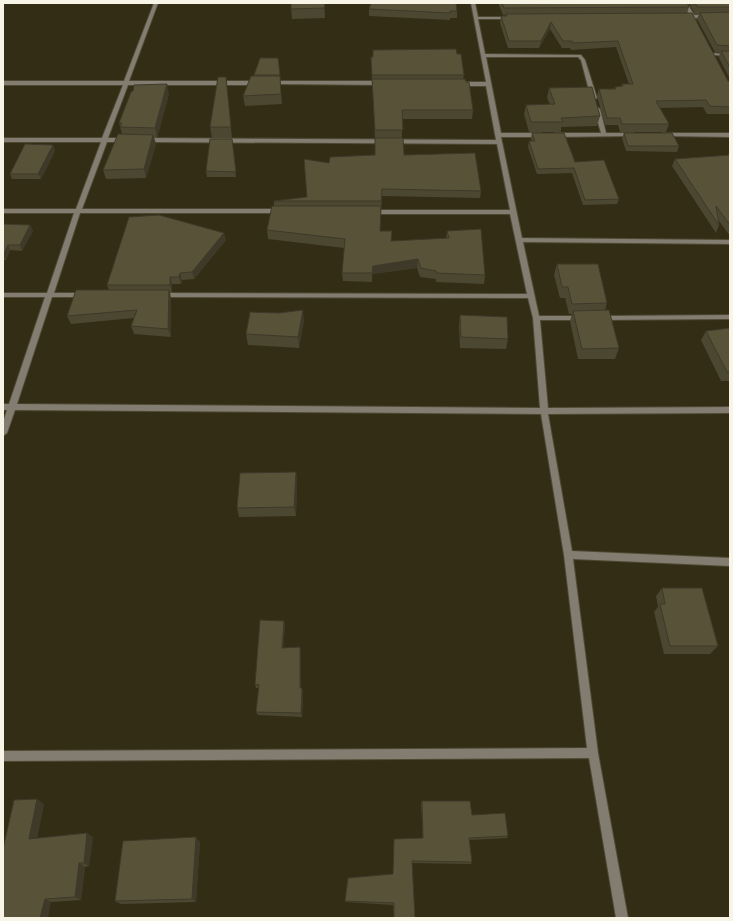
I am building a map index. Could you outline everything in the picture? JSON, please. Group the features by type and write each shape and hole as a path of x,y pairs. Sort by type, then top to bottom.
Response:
{"street":[{"path":"3,432 78,211 156,3"},
{"path":"474,3 499,142 536,318 544,411 568,555 593,753 622,918"},
{"path":"685,3 699,29"},
{"path":"676,17 730,16"},
{"path":"477,18 516,18"},
{"path":"709,48 716,61"},
{"path":"712,54 730,55"},
{"path":"483,55 579,56 583,60 604,135"},
{"path":"3,83 386,83"},
{"path":"449,84 488,84"},
{"path":"498,135 636,135"},
{"path":"659,135 730,135"},
{"path":"3,140 499,142"},
{"path":"3,211 290,212"},
{"path":"362,212 513,212"},
{"path":"519,240 730,242"},
{"path":"3,295 90,295"},
{"path":"153,295 531,296"},
{"path":"536,318 730,317"},
{"path":"3,407 544,411 730,410"},
{"path":"568,555 730,562"},
{"path":"3,756 593,753"}],"building":[{"path":"291,3 325,3 324,8 291,9"},
{"path":"371,3 456,3 457,11 450,11 450,13 369,9"},
{"path":"502,3 687,3 689,7 504,8"},
{"path":"695,3 730,3 730,7 697,7"},
{"path":"730,12 730,46 717,45 700,13"},
{"path":"692,13 728,81 730,82 730,107 710,106 706,100 656,101 669,124 622,124 620,118 607,118 599,89 616,89 615,87 623,86 622,84 633,84 618,41 573,43 572,41 563,41 551,22 541,41 509,41 501,16 507,16 506,14"},
{"path":"456,49 457,54 461,54 464,75 372,75 371,57 373,57 373,50"},
{"path":"721,51 730,51 730,67"},
{"path":"260,58 278,58 280,75 254,75"},
{"path":"251,76 280,76 281,94 243,96"},
{"path":"218,77 226,77 231,127 210,127"},
{"path":"372,79 465,79 466,82 469,82 473,110 402,110 403,130 375,130"},
{"path":"167,84 155,128 120,127 122,123 119,123 131,92 133,91 134,85"},
{"path":"592,87 600,116 561,118 563,122 531,122 526,105 555,104 549,88"},
{"path":"532,133 564,133 575,162 604,160 619,199 585,200 574,168 538,169 529,141 535,141"},
{"path":"624,133 672,133 679,146 628,146"},
{"path":"118,134 153,135 144,169 103,170"},
{"path":"375,138 403,138 404,155 475,153 481,191 382,189 381,201 274,201 307,197 304,159 329,163 330,157 375,155"},
{"path":"210,139 232,139 236,172 206,171"},
{"path":"25,144 53,145 38,174 10,174"},
{"path":"730,155 730,225 716,206 719,225 675,159"},
{"path":"272,206 381,206 380,231 392,231 391,241 449,238 447,231 481,229 485,275 436,273 436,271 421,268 418,259 373,266 372,273 342,273 345,239 267,230"},
{"path":"159,215 224,233 192,272 180,273 179,277 170,277 170,285 107,285 129,217"},
{"path":"3,224 30,225 20,245 8,245 3,255"},
{"path":"557,264 598,264 607,303 572,304 568,287 562,287"},
{"path":"76,290 169,290 168,329 131,326 137,310 67,316"},
{"path":"303,310 298,337 246,334 250,312 279,313"},
{"path":"609,310 619,348 582,349 573,311"},
{"path":"460,315 507,317 508,339 461,337"},
{"path":"730,328 730,372 727,372 706,331"},
{"path":"296,472 294,507 237,508 240,473"},
{"path":"662,588 702,588 718,646 670,646 660,604 665,604"},
{"path":"260,620 284,621 282,648 300,647 300,688 302,688 301,713 256,712 259,685 255,684"},
{"path":"37,799 29,839 87,833 84,863 79,863 75,897 45,899 40,918 3,918 3,849 14,800"},
{"path":"422,801 470,801 472,815 505,813 508,836 469,838 472,862 412,861 415,918 394,918 394,903 345,901 348,878 393,874 394,839 423,838"},
{"path":"196,837 192,899 115,901 123,841"}]}
